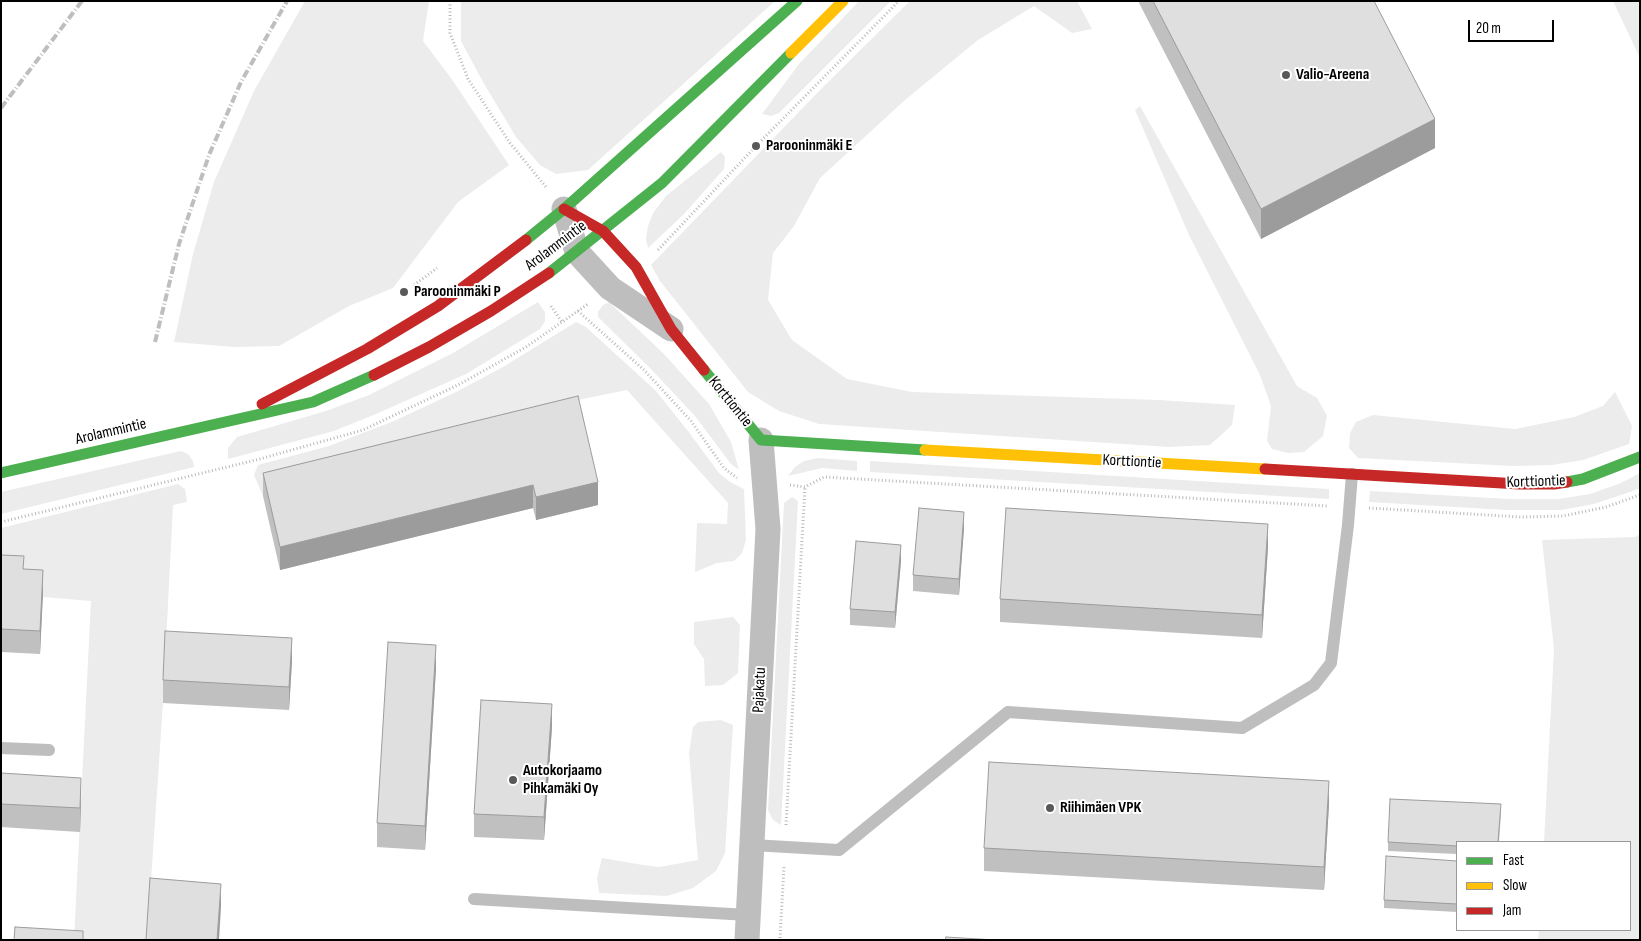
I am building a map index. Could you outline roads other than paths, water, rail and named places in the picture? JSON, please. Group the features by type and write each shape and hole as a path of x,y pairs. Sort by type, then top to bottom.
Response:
{"street":[{"name":"Arolammintie","path":"227,422 367,349 438,306 512,251 564,208 797,1"},
{"name":"Arolammintie","path":"1,473 313,402 377,374 429,348 534,283 577,252 662,183 843,1"},
{"name":"Korttiontie","path":"564,208 603,231 636,267 672,329 761,440 1519,484 1554,484 1583,479 1640,457"},
{"name":"Korttiontie","path":"564,208 577,252 610,288 672,329"},
{"name":"Pajakatu","path":"747,940 768,529 761,440"}],"lane":[{"path":"752,845 839,850 1008,712 1242,728 1314,685 1331,663 1348,524 1352,474"},
{"path":"1,748 49,750"},
{"path":"474,899 748,915"}],"railway":[{"path":"1,108 82,1"},
{"path":"155,342 179,244 209,155 241,82 287,1"}],"place":[{"name":"Valio-Areena","path":"1286,75"},
{"name":"Parooninmäki E","path":"756,146"},
{"name":"Parooninmäki P","path":"404,292"},
{"name":"Autokorjaamo Pihkamäki Oy","path":"513,780"},
{"name":"Riihimäen VPK","path":"1050,808"}]}
